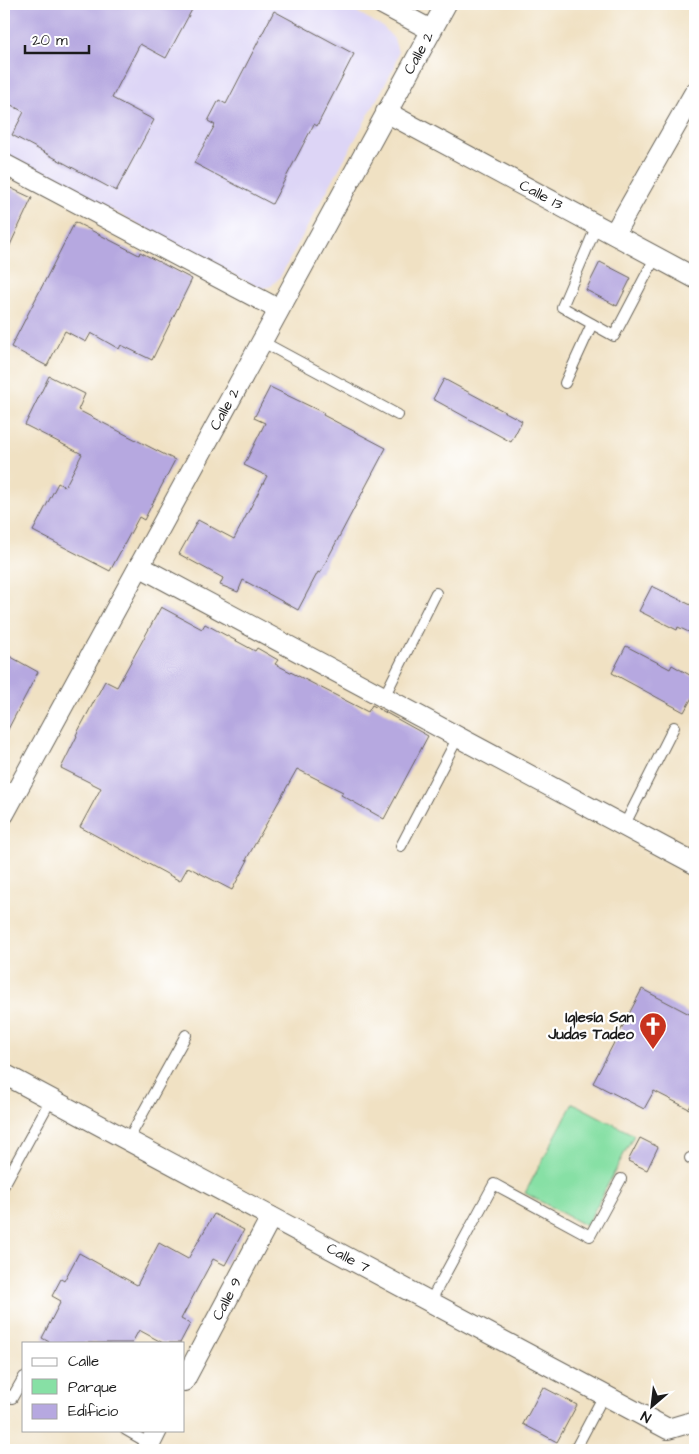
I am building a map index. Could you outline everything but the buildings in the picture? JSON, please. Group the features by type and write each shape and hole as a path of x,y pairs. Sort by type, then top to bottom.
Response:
{"street":[{"path":"382,4 431,30"},
{"name":"Calle 2","path":"7,802 139,566 446,4"},
{"path":"605,229 695,92"},
{"name":"Calle 13","path":"386,112 695,278"},
{"path":"4,164 278,310"},
{"path":"139,566 695,864"},
{"name":"Calle 7","path":"4,1074 668,1429 695,1421"},
{"name":"Calle 9","path":"185,1379 271,1217"}],"lane":[{"path":"605,229 562,307 614,336 656,256"},
{"path":"565,383 592,324"},
{"path":"261,341 398,415"},
{"path":"384,697 436,593"},
{"path":"624,826 674,727"},
{"path":"401,846 458,737"},
{"path":"128,1140 186,1035"},
{"path":"4,1185 51,1099"},
{"path":"430,1302 494,1184 590,1236 621,1179"},
{"path":"4,1393 12,1398 22,1380"},
{"path":"575,1450 604,1395"},
{"path":"131,1432 152,1441"}],"shaded area":[{"path":"4,4 343,4 383,27 394,39 398,52 395,66 280,277 271,286 261,289 4,153"}],"green space":[{"path":"573,1103 634,1135 586,1226 525,1193"}],"place":[{"name":"Iglesía San Judas Tadeo","path":"653,1050"}]}
